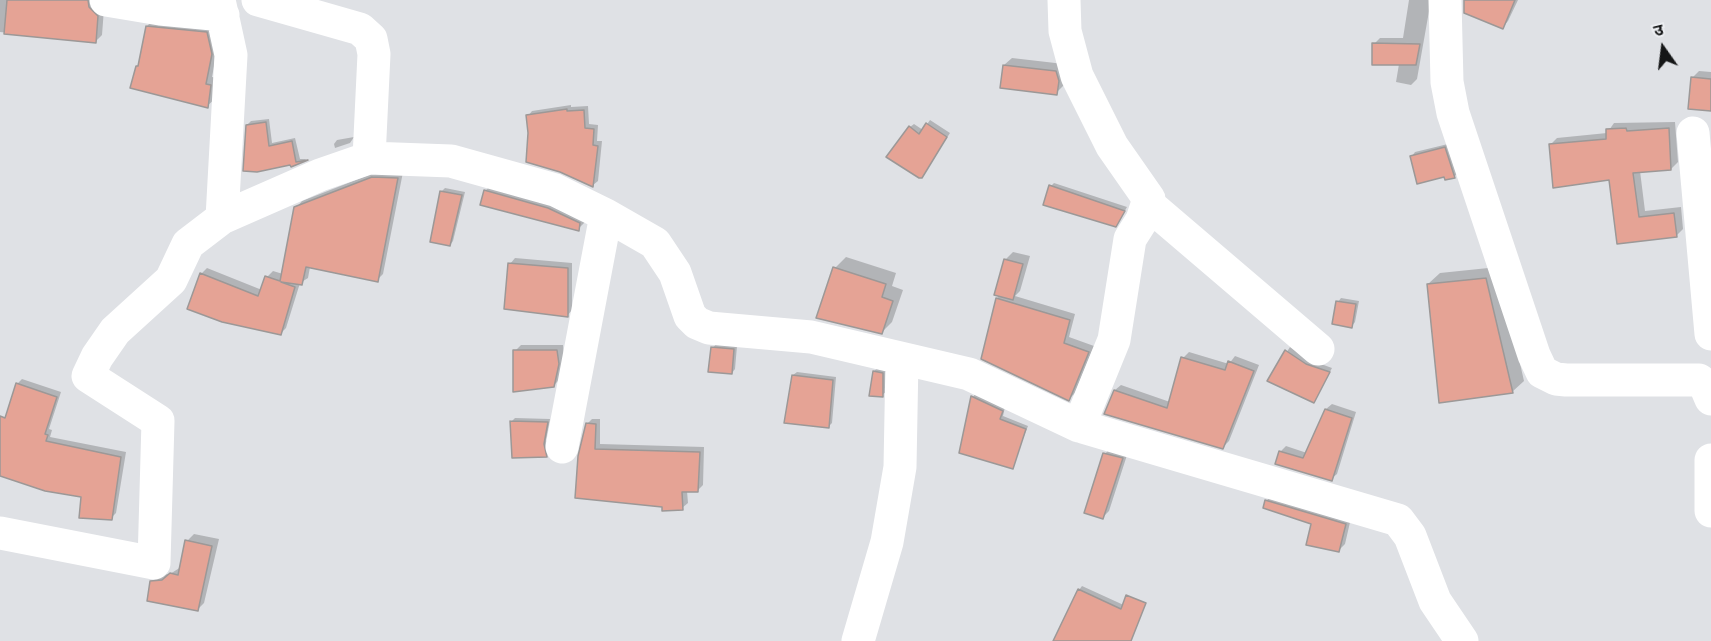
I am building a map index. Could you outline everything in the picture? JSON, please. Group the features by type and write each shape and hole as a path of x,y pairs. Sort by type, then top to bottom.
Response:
{"street":[{"path":"258,0 360,29 371,39 374,54 369,158"},
{"path":"1064,0 1065,31 1077,76 1112,146 1149,199 1142,220 1130,239 1114,340 1079,426"},
{"path":"1445,0 1446,70 1453,113 1534,355 1542,372 1556,379 1692,379 1708,383"},
{"path":"113,2 160,9 221,7 231,55 222,218"},
{"path":"1693,133 1711,334"},
{"path":"0,533 154,563 158,421 88,376 97,357 115,331 171,280 188,244 222,218 320,175 369,158 451,161 555,190 655,243 666,256 675,273 684,303 697,323 709,328 811,337 969,374 1079,426 1398,520 1410,536 1435,601 1462,641"},
{"path":"1147,203 1318,349"},
{"path":"562,447 606,215"},
{"path":"858,641 887,542 900,467 902,359"},
{"path":"1711,460 1711,511"}],"building":[{"path":"7,0 88,0 89,7 98,16 96,43 4,34"},
{"path":"1464,0 1515,0 1503,29 1464,13"},
{"path":"146,26 207,32 212,54 206,84 211,85 208,108 130,88 136,66 138,66"},
{"path":"1372,43 1420,44 1416,65 1372,65"},
{"path":"1003,65 1056,71 1059,81 1057,95 1000,88"},
{"path":"1691,77 1711,79 1711,111 1688,109"},
{"path":"567,109 567,111 584,110 585,128 594,129 593,145 598,146 593,187 560,172 526,162 528,133 526,115"},
{"path":"266,122 269,146 292,141 296,162 308,160 291,167 290,165 257,172 243,171 246,125"},
{"path":"926,123 947,137 922,178 919,178 886,157 909,126 919,134"},
{"path":"1626,128 1627,131 1669,128 1671,170 1633,173 1639,217 1674,213 1677,237 1617,244 1609,180 1553,188 1549,144 1606,139 1606,129"},
{"path":"1445,147 1455,178 1445,180 1444,177 1417,184 1410,156"},
{"path":"372,177 398,178 378,282 306,267 302,285 281,282 295,287 281,335 222,322 187,309 200,273 258,296 265,276 280,281 294,207"},
{"path":"1049,185 1125,211 1116,227 1043,205"},
{"path":"484,190 548,208 580,223 579,231 480,205"},
{"path":"440,191 462,195 450,246 430,242"},
{"path":"1004,259 1023,264 1013,300 994,295"},
{"path":"508,263 568,268 568,317 504,309"},
{"path":"833,267 886,284 882,297 893,301 882,334 816,318"},
{"path":"1486,278 1513,393 1439,403 1427,284"},
{"path":"996,298 1070,320 1064,343 1089,352 1069,401 981,359"},
{"path":"1336,301 1356,304 1352,328 1332,324"},
{"path":"711,347 734,349 732,374 708,372"},
{"path":"513,350 557,350 559,364 554,387 513,392"},
{"path":"1285,350 1306,364 1330,372 1314,403 1267,381"},
{"path":"1181,357 1225,370 1228,361 1254,371 1223,449 1104,414 1114,390 1167,408"},
{"path":"873,371 883,373 883,397 869,396"},
{"path":"792,375 833,380 829,428 784,423"},
{"path":"16,383 57,397 45,434 48,435 46,441 121,457 112,520 79,518 81,497 45,491 0,476 0,416 5,418"},
{"path":"971,396 1003,411 1000,419 1026,429 1013,469 959,453"},
{"path":"1325,409 1352,418 1332,481 1275,464 1279,451 1303,458"},
{"path":"510,421 548,422 544,444 547,457 512,458"},
{"path":"586,423 596,424 595,449 700,452 698,492 682,492 683,510 662,511 662,507 575,498 578,456"},
{"path":"1103,453 1123,458 1103,519 1084,513"},
{"path":"1265,500 1346,524 1339,552 1306,545 1311,524 1263,508"},
{"path":"185,540 212,546 198,611 147,601 150,581 162,580 170,573 178,575"},
{"path":"1078,589 1121,609 1126,595 1146,603 1131,641 1053,641"}]}
